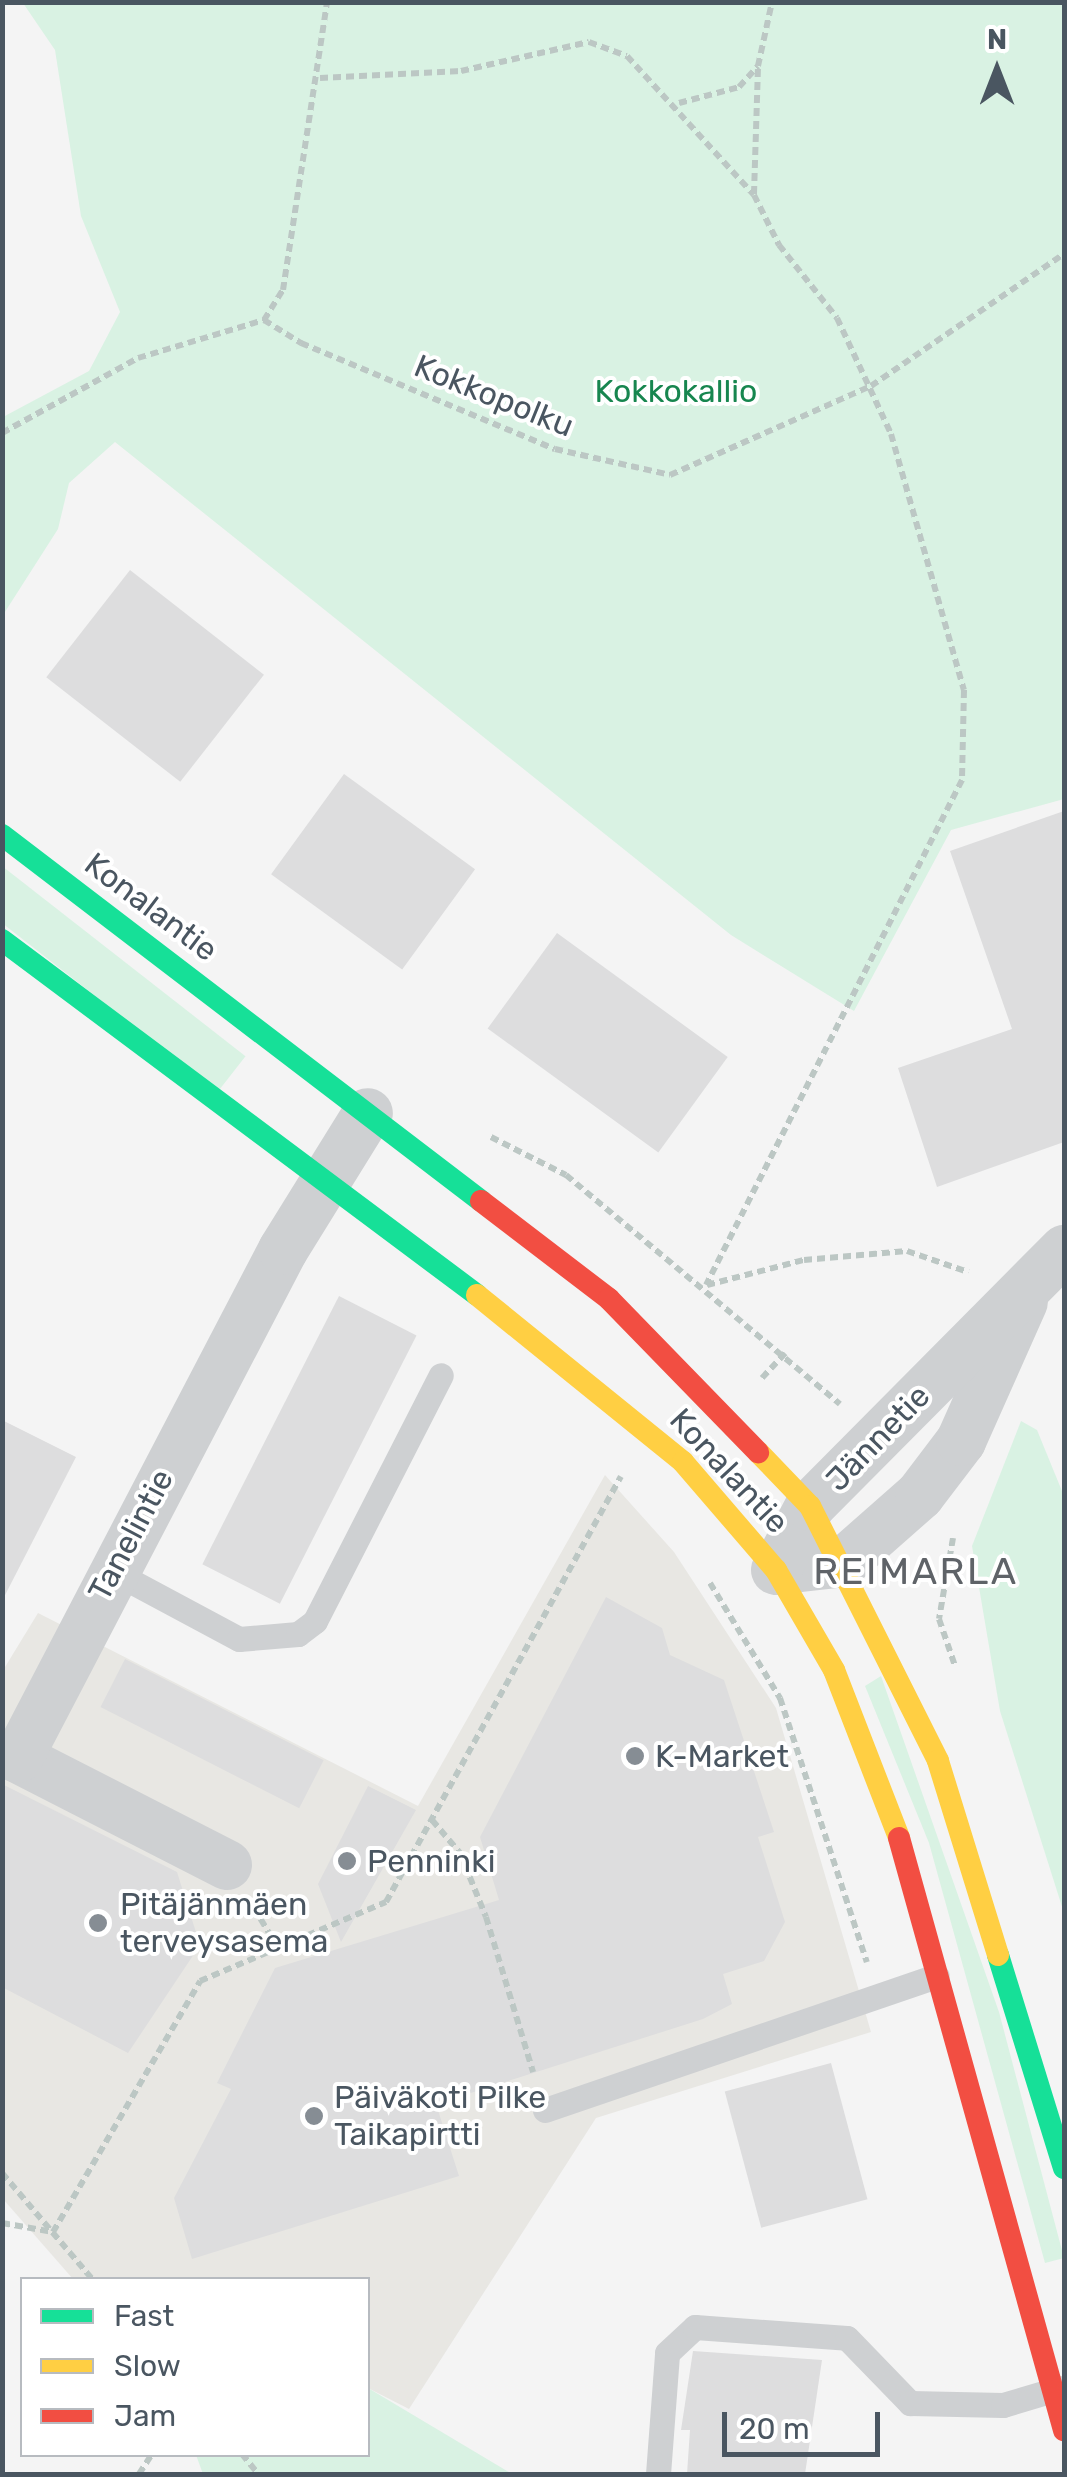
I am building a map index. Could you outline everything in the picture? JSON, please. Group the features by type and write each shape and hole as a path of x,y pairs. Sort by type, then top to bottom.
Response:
{"main road":[{"name":"Konalantie","path":"2,835 609,1300 810,1506 844,1562 938,1760 1064,2168"},
{"name":"Konalantie","path":"2,940 597,1385 683,1462 776,1570 867,1743 1059,2389 1064,2430"}],"street":[{"name":"Tanelintie","path":"227,1865 18,1758 112,1571 322,1179 368,1113"},
{"name":"Jännetie","path":"776,1570 810,1506 1027,1292 1064,1250"},
{"name":"Jännetie","path":"844,1562 920,1495 961,1441 1027,1292"},
{"path":"776,1570 844,1562"}],"lane":[{"path":"112,1571 240,1639 298,1634 316,1621 441,1374"},
{"path":"545,2110 937,1976"},
{"path":"658,2474 666,2354 695,2327 847,2338 910,2403 1003,2405 1059,2389"}],"path":[{"path":"2,433 138,358 264,320 284,290 320,78 327,2"},
{"path":"754,195 758,66 772,2"},
{"path":"320,78 461,71 589,42 646,73 678,103 754,195 871,386 964,690 962,780 706,1285"},
{"path":"678,103 706,102 758,66"},
{"name":"Kokkopolku","path":"264,320 301,344 620,471 670,475 710,464 871,386 1064,254"},
{"path":"475,1131 566,1175 706,1285 846,1409"},
{"path":"706,1285 804,1260 907,1251 970,1273"},
{"path":"608,1464 633,1488"},
{"path":"53,2232 200,1982 386,1902 621,1476"},
{"path":"706,1576 780,1698 844,1904 883,1995"},
{"path":"432,1820 460,1853 486,1917 545,2110"},
{"path":"2,2174 91,2277"},
{"path":"2,2223 53,2232"}],"shaded area":[{"path":"605,1475 674,1552 776,1708 871,2032 596,2118 409,2409 370,2389 370,2277 71,2277 3,2199 2,1672 38,1613 418,1806"}],"green space":[{"name":"Kokkokallio","path":"23,3 1064,3 1064,799 951,830 854,1011 731,935 115,442 69,483 58,529 3,615 3,417 89,371 120,312 81,216 55,50"},
{"path":"2,866 245,1056 218,1092 2,923"},
{"path":"1021,1421 1037,1430 1064,1496 1064,1913 1000,1711 972,1546"},
{"path":"881,1676 999,2012 1064,2258 1045,2263 929,1843 865,1686"},
{"path":"370,2389 512,2474 203,2474 197,2457 370,2457"}],"building":[{"path":"130,570 264,675 180,782 46,677"},
{"path":"344,774 475,869 402,970 271,874"},
{"path":"1064,811 1064,1142 937,1187 898,1068 1012,1029 950,851"},
{"path":"557,933 728,1057 658,1152 488,1028"},
{"path":"339,1296 417,1335 280,1604 202,1564"},
{"path":"2,1420 76,1457 2,1601"},
{"path":"606,1597 662,1628 670,1655 724,1680 774,1832 758,1837 785,1922 764,1961 723,1974 732,2004 703,2019 436,2104 459,2176 192,2259 174,2198 231,2089 217,2083 275,1968 499,1900 480,1837"},
{"path":"125,1659 324,1760 299,1808 100,1707"},
{"name":"Pitäjänmäen terveysasema","path":"2,1784 177,1872 200,1945 128,2053 2,1987"},
{"path":"368,1786 416,1810 341,1942 318,1884"},
{"path":"831,2063 867,2199 761,2228 725,2091"},
{"path":"693,2351 822,2360 805,2474 687,2474 690,2430 681,2430"}],"traffic: fast":[{"path":"2,835 481,1201"},
{"path":"2,940 477,1295"},
{"path":"998,1955 1064,2168"}],"traffic: slow":[{"path":"477,1295 683,1462 776,1570 834,1670 899,1838"},
{"path":"758,1452 810,1506 938,1761 998,1955"}],"traffic: jam":[{"path":"481,1201 609,1299 758,1452"},
{"path":"899,1838 1064,2430"}],"place":[{"name":"K-Market","path":"635,1756"},
{"name":"Penninki","path":"347,1861"},
{"name":"Pitäjänmäen terveysasema","path":"98,1923"},
{"name":"Päiväkoti Pilke Taikapirtti","path":"314,2116"}],"district":[{"name":"REIMARLA","path":"916,1572"}]}
